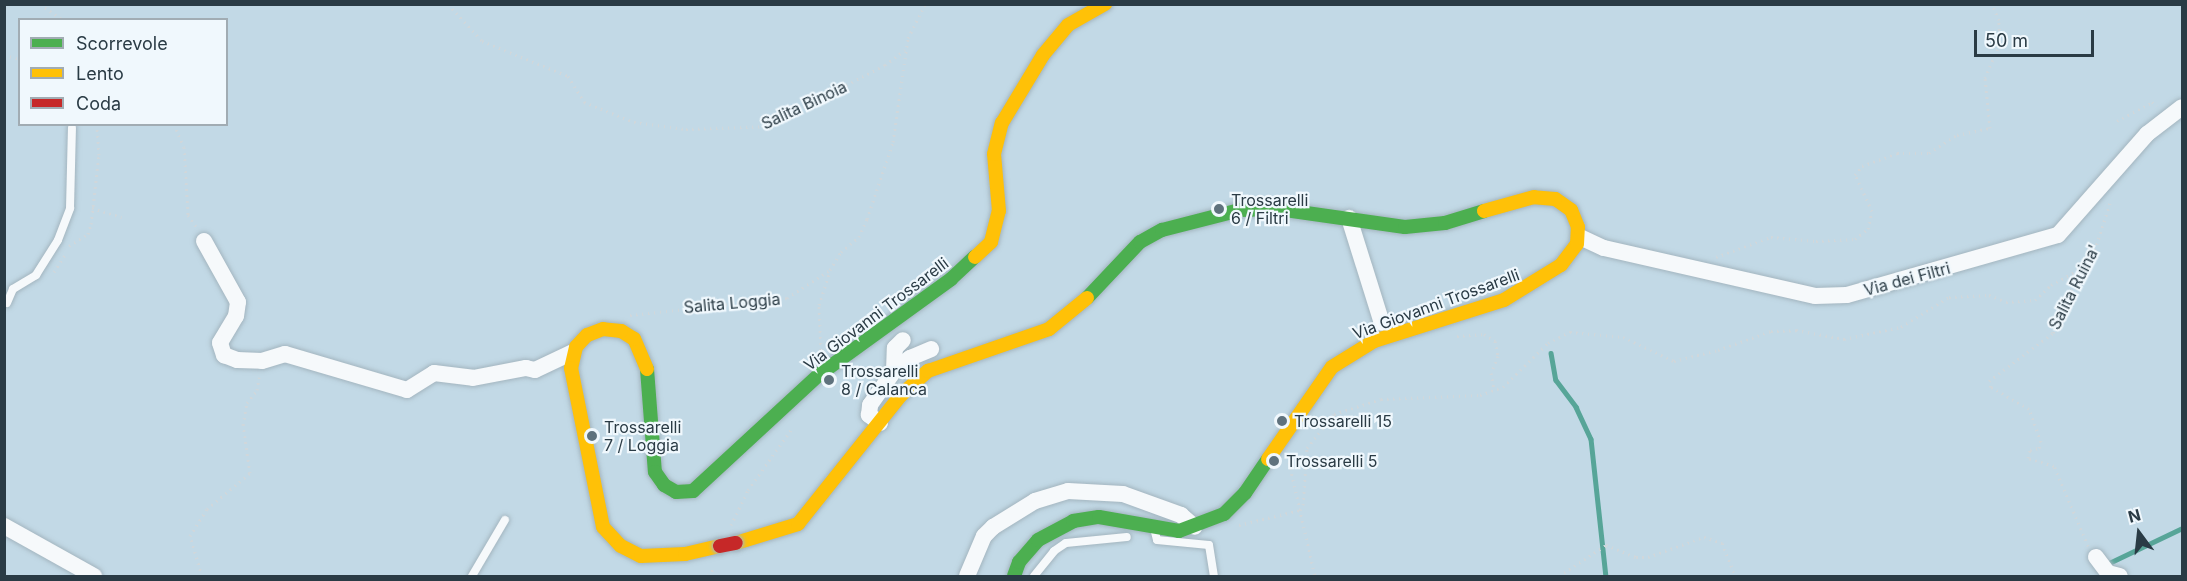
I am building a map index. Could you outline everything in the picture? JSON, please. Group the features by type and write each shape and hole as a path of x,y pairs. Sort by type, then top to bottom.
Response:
{"street":[{"name":"Via Giovanni Trossarelli","path":"573,352 580,341 595,331 613,328 634,339 646,362 655,472 664,485 676,492 693,491 820,374 951,279 991,242 999,211 994,154 1002,123 1043,55 1068,25 1078,16 1105,4"},
{"name":"Via dei Filtri","path":"1580,237 1604,248 1704,268 1815,296 1847,295 2058,235 2147,134 2182,107"},
{"path":"204,241 238,302 236,316 220,340 221,351 237,360 262,360 285,354 406,390 434,373 473,378 526,368 536,370 573,352 573,379 603,527 621,546 641,556 685,554 736,543 798,524 900,396 928,371 1031,338 1065,318 1140,242 1162,230 1240,210 1278,209 1428,226 1544,196 1571,210 1580,237"},
{"path":"1349,218 1382,323"},
{"name":"Via Giovanni Trossarelli","path":"1014,576 1019,562 1038,540 1072,521 1099,517 1173,531 1195,527 1237,503 1282,434 1332,367 1345,356 1374,341 1525,290 1561,265 1580,237"},
{"path":"894,371 895,348 903,340"},
{"path":"880,423 868,409 894,371 910,358 931,349"},
{"path":"967,576 984,536 993,527 1035,501 1068,491 1106,490 1140,499 1181,516 1195,527"},
{"path":"4,526 94,576"},
{"path":"2096,557 2114,575"}],"lane":[{"path":"7,303 13,289 36,276 66,219 73,190 72,128"},
{"path":"472,576 505,520"},
{"path":"1154,527 1157,540 1209,545 1214,576"},
{"path":"1034,576 1054,551 1066,543 1127,537"}],"path":[{"path":"40,4 58,18"},
{"name":"Salita Binoia","path":"448,4 482,41 568,76 584,102 634,122 686,129 766,126 885,65 906,50"},
{"name":"Salita Loggia","path":"626,321 628,316 643,311 787,298 831,270 841,252 859,237 888,160 906,50 925,4"},
{"path":"1704,268 1721,254 1755,240 1771,237 1840,241 1863,235 1872,212 1856,175 1862,166 1897,153 1929,153 1957,135 1990,128 1985,78 1996,57 2000,34 1992,4"},
{"path":"175,126 184,147 188,215 204,241"},
{"name":"Salita Ruina'","path":"2096,557 2084,538 2054,466 2028,458 2030,450 2039,448 2042,442 2029,409 1989,384 1992,378 2053,333 2082,268 2093,256 2112,197 2110,178"},
{"path":"92,208 122,217"},
{"path":"1236,526 1299,510 1303,505 1307,448 1334,414 1382,399 1480,394 1503,387 1548,343 1570,332 1623,337 1674,361 1719,350 1770,331 1796,330 1844,339 1901,327 1948,297 1989,294 2006,302 2035,300 2051,285 2082,268"},
{"path":"1451,337 1484,334 1492,338 1498,356 1491,373 1494,390"},
{"path":"202,576 190,536 207,509 250,473 243,425 248,400 257,390 262,360"},
{"path":"1282,434 1315,576"},
{"path":"1559,576 1606,545 1636,557 1648,557 1704,537 1722,543 1735,576"}],"waterway":[{"path":"1551,353 1556,380 1576,407 1591,439 1606,576"},
{"path":"2107,564 2182,528"}],"traffic: fast":[{"path":"1087,298 1140,242 1162,230 1240,210 1278,209 1405,227 1445,223 1484,211"},
{"path":"647,369 655,472 664,485 676,492 693,491 820,374 951,279 975,257"},
{"path":"1014,576 1019,562 1038,540 1073,521 1099,517 1179,531 1224,514 1245,493 1268,459"}],"traffic: slow":[{"path":"975,257 991,242 999,211 994,154 1002,123 1043,55 1068,25 1105,4"},
{"path":"1268,459 1332,367 1374,341 1504,300 1561,265 1577,244 1578,227 1571,210 1555,199 1534,197 1484,211"},
{"path":"736,543 798,524 900,396 928,371 1049,329 1087,298"},
{"path":"647,369 634,339 621,331 603,329 587,335 576,347 571,368 603,527 621,546 641,556 685,554 720,546"}],"traffic: jam":[{"path":"720,546 736,543"}],"place":[{"name":"Trossarelli 6 / Filtri","path":"1219,209"},
{"name":"Trossarelli 8 / Calanca","path":"829,380"},
{"name":"Trossarelli 15","path":"1282,421"},
{"name":"Trossarelli 7 / Loggia","path":"592,436"},
{"name":"Trossarelli 5","path":"1274,461"}]}
